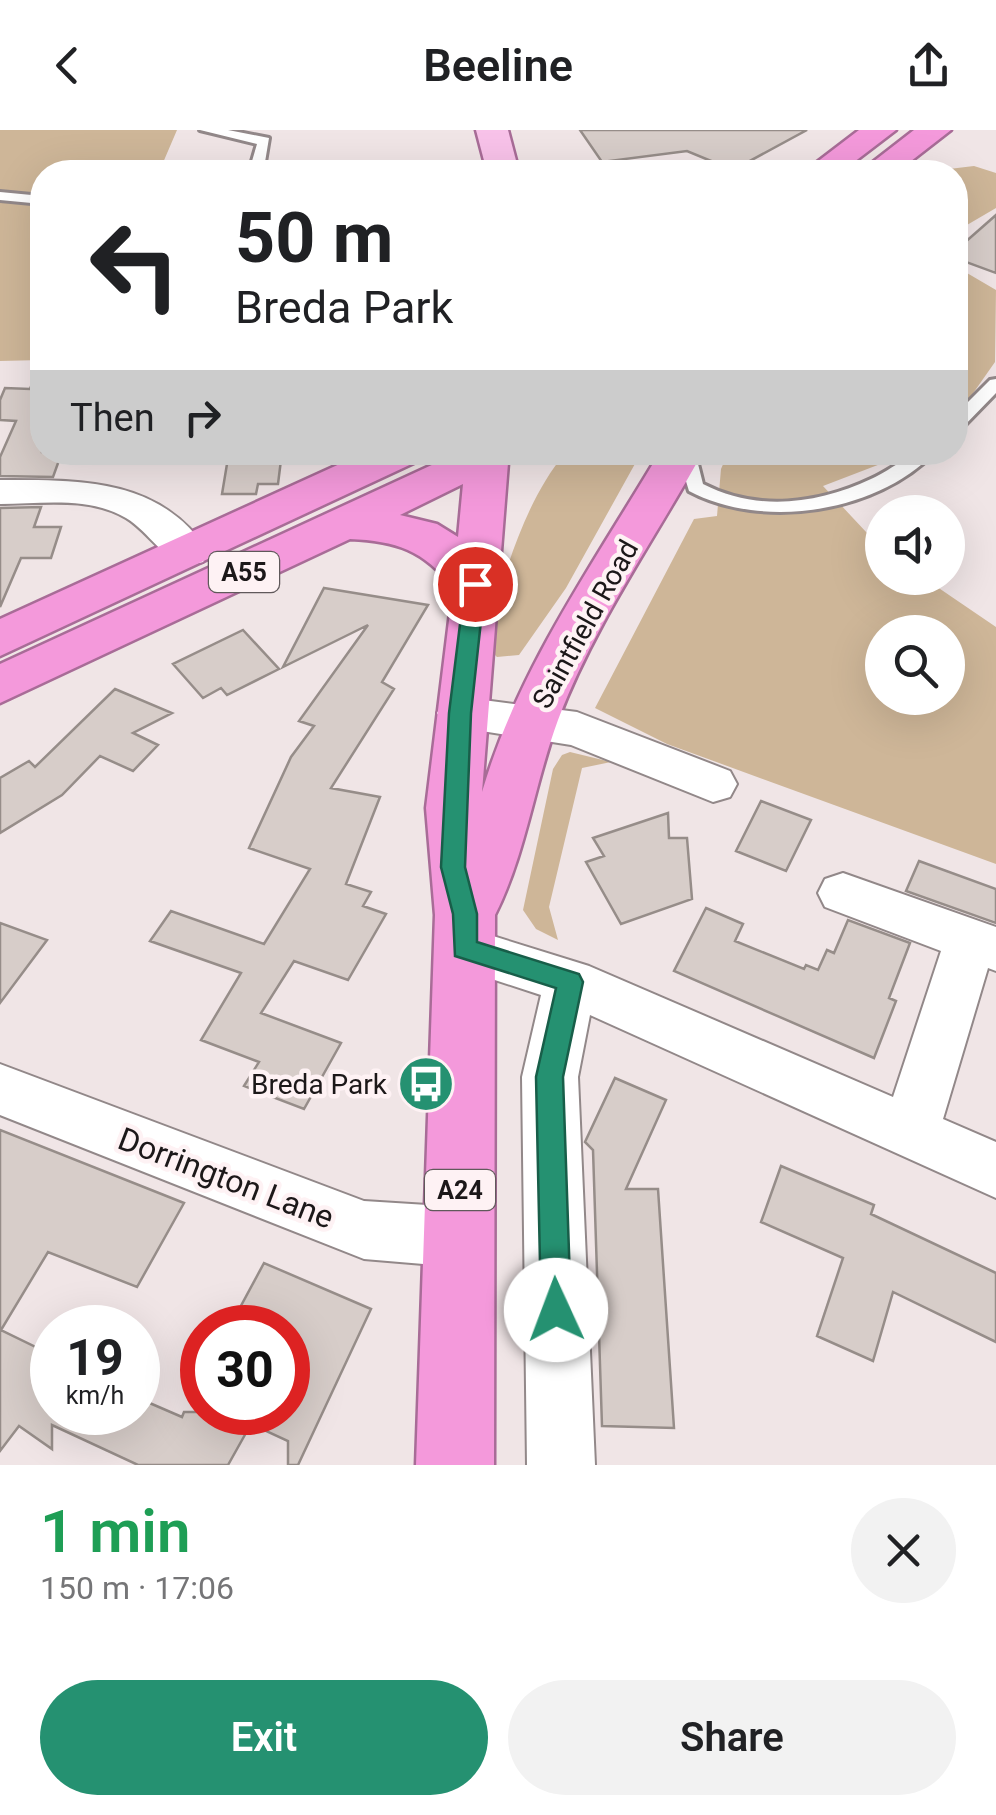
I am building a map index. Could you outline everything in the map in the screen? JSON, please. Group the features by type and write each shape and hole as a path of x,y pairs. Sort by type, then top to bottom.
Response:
{"highway":[{"path":"837,160 880,130"},
{"path":"893,160 935,130"},
{"name":"A55","path":"0,639 189,554 348,465"},
{"name":"A55","path":"0,685 468,465"},
{"name":"Saintfield Road","path":"455,1465 464,932 453,867 460,713 489,465"},
{"name":"Saintfield Road","path":"464,932 487,878 532,720 578,626 676,465"},
{"path":"347,524 417,530 454,554 475,584"}],"main road":[{"path":"492,130 501,160"}],"street":[{"path":"0,492 126,498 158,520 189,554"},
{"path":"460,713 532,720 577,730 713,784"},
{"path":"843,894 983,945 910,1133"},
{"path":"464,932 996,1170"},
{"path":"560,1465 550,1077 570,982"},
{"name":"Dorrington Lane","path":"0,1089 364,1230 459,1238"}],"lane":[{"path":"207,130 264,141 258,160"},
{"path":"0,196 30,199"},
{"path":"968,412 996,384"},
{"path":"688,465 695,487 736,507 778,508 878,486 912,465"}],"shaded area":[{"path":"0,130 177,130 164,160 30,160 30,360 0,361"},
{"path":"968,167 996,173 996,208 968,224"},
{"path":"968,274 996,290 995,362 968,400"},
{"path":"556,465 634,465 566,588 519,655 497,657 484,644 525,520"},
{"path":"723,465 878,465 823,486 865,531 865,595 949,595 996,627 996,864 667,744 595,708 694,519 717,516"},
{"path":"570,752 611,762 582,768 549,907 558,940 536,929 523,910 553,769 562,755"}],"building":[{"path":"580,130 807,130 752,160 709,160 687,151 601,160"},
{"path":"996,215 996,273 968,263 968,240"},
{"path":"5,388 30,389 30,465 57,465 53,477 0,476 0,457 16,421 0,420 0,400"},
{"path":"227,465 280,465 278,484 258,484 256,494 222,494"},
{"path":"41,507 34,527 61,527 51,558 21,558 0,607 0,508"},
{"path":"324,588 428,605 382,682 394,689 331,788 380,797 346,884 371,892 363,906 386,914 348,980 294,961 261,1013 341,1043 304,1109 244,1086 259,1062 201,1040 241,973 150,941 171,911 264,944 310,869 249,848 291,757 314,726 299,721 368,625 283,667"},
{"path":"243,630 279,669 227,695 221,688 203,698 173,664"},
{"path":"115,689 172,713 133,733 158,745 133,771 100,756 62,795 0,833 0,778 29,761 35,767"},
{"path":"761,801 811,820 786,871 736,851"},
{"path":"668,813 669,838 687,838 692,899 621,924 586,862 604,856 593,838"},
{"path":"919,861 996,889 996,923 906,891"},
{"path":"706,908 743,924 735,941 804,969 806,965 818,970 827,950 834,953 848,920 910,943 889,998 896,1001 874,1058 674,971"},
{"path":"0,923 47,940 0,1003"},
{"path":"615,1078 666,1100 626,1189 658,1189 674,1428 602,1426 593,1150 585,1142"},
{"path":"0,1130 184,1203 137,1287 48,1252 1,1330 30,1344 30,1434 19,1426 0,1451"},
{"path":"781,1166 874,1205 871,1214 996,1273 996,1342 893,1292 873,1361 817,1336 843,1258 761,1222"},
{"path":"264,1263 371,1309 298,1465 288,1465 288,1441 275,1435 310,1435 310,1305 241,1305"},
{"path":"160,1408 180,1416 180,1435 245,1435 228,1465 138,1465 74,1435 160,1435"},
{"path":"32,1435 52,1435 52,1449"}],"place":[{"name":"Breda Park","path":"426,1084"}],"route":[{"path":"475,584 460,713 453,867 465,914 464,949 512,960 570,982 550,1077 556,1310"}]}
